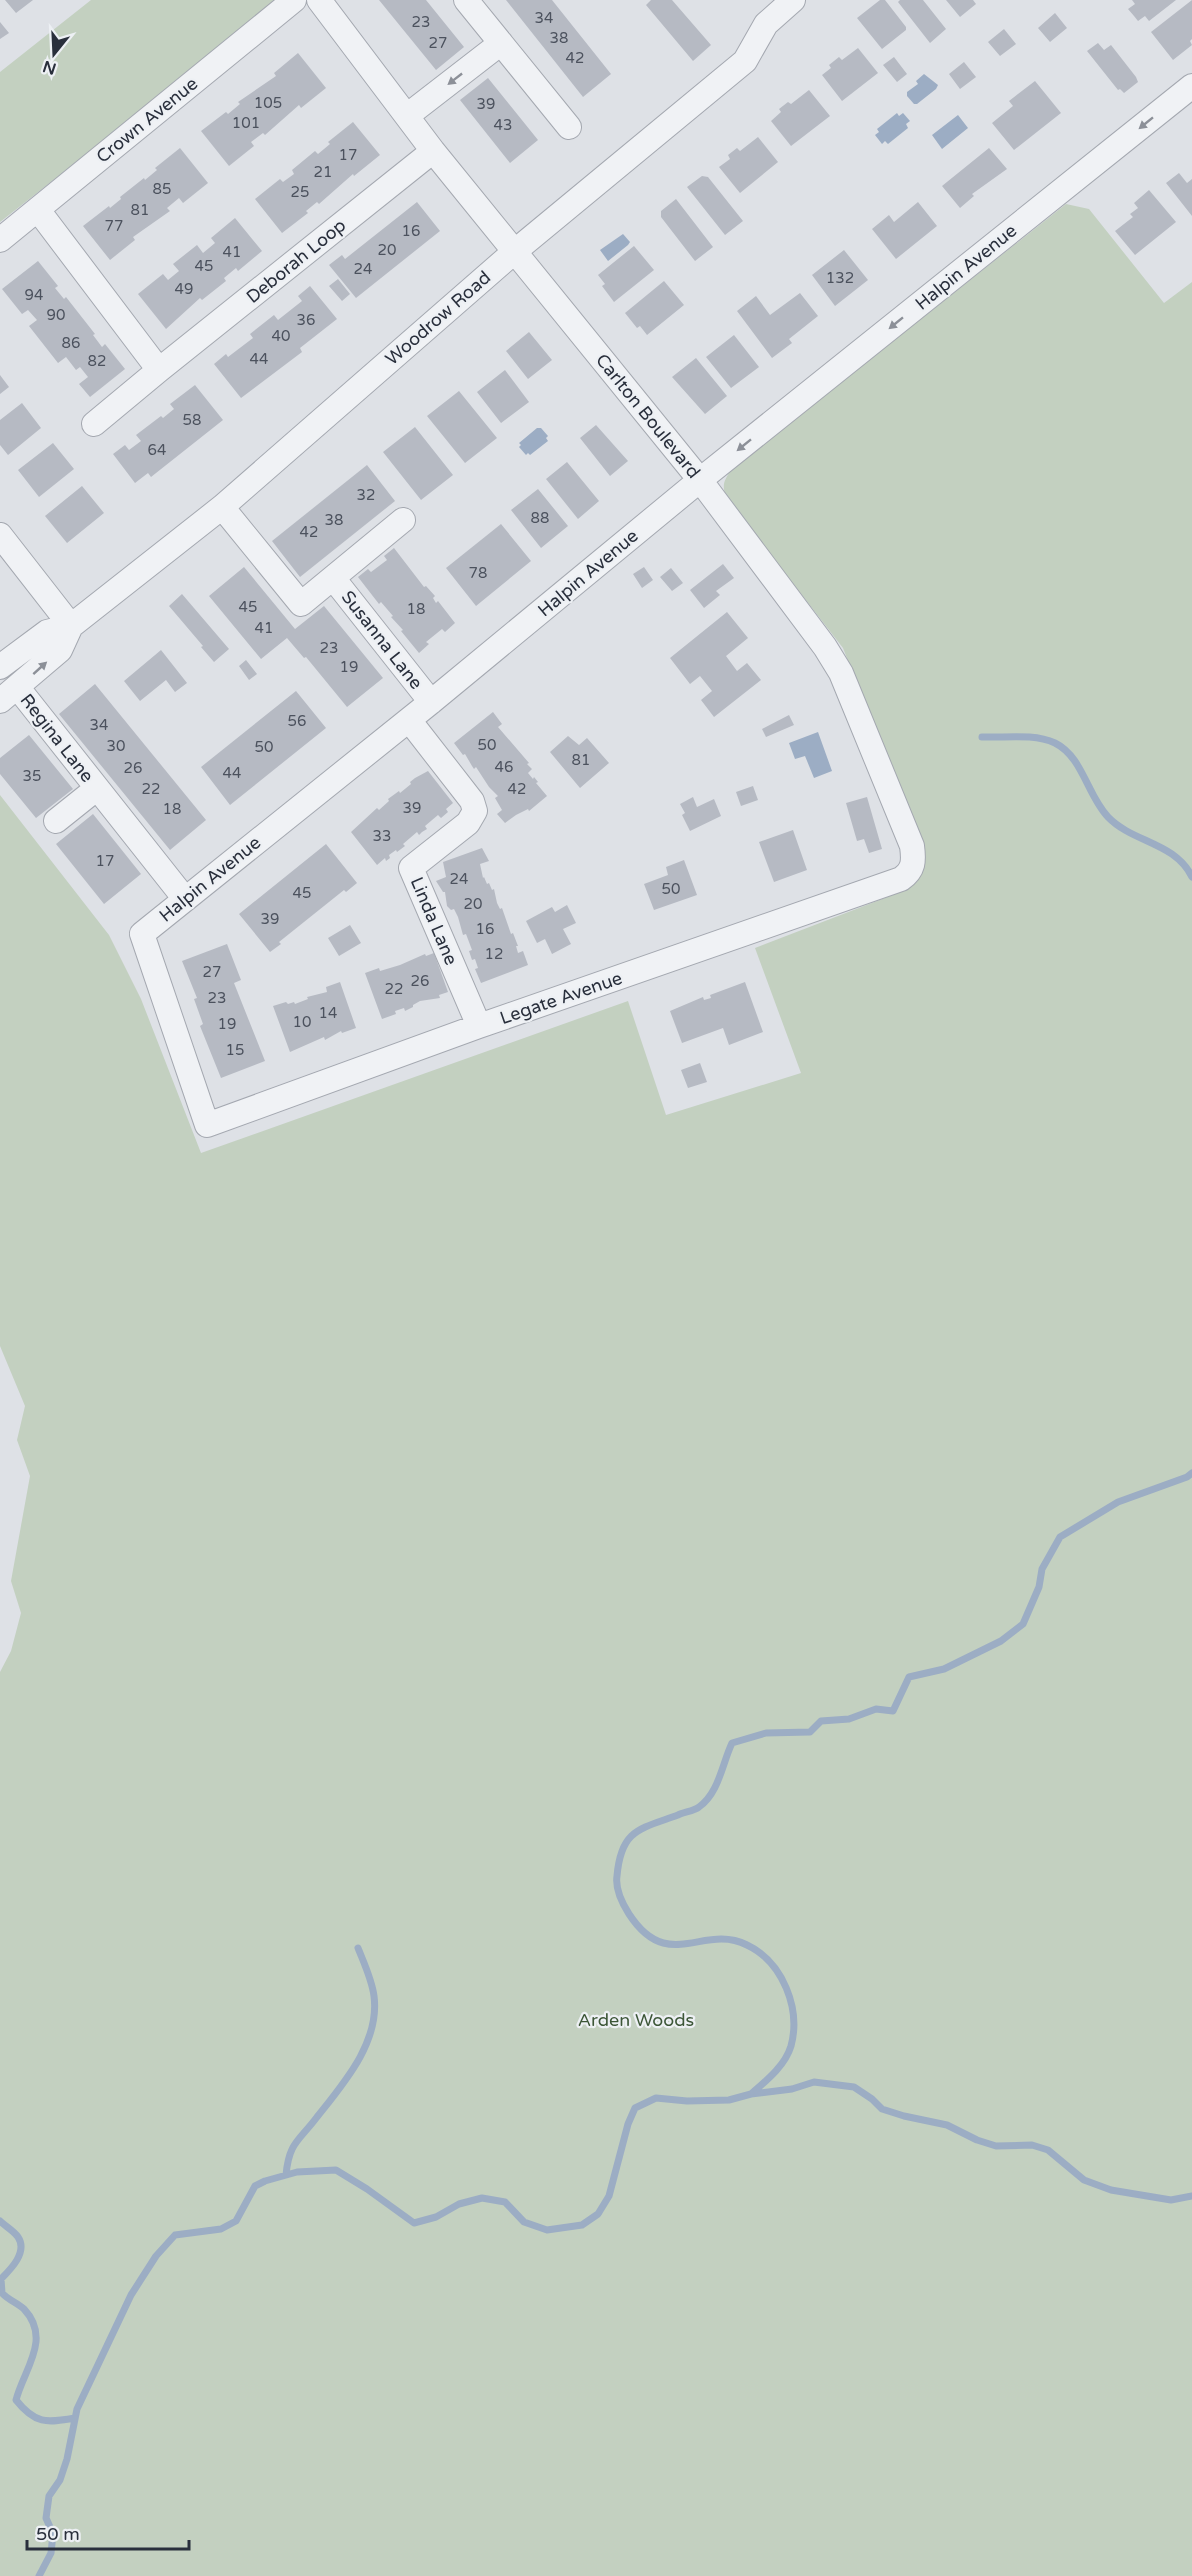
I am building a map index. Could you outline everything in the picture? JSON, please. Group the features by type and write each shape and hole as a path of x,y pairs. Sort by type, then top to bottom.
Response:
{"street":[{"name":"Crown Avenue","path":"0,240 294,0"},
{"name":"Carlton Boulevard","path":"319,0 433,151 700,480 825,647 841,673 912,846 912,868"},
{"path":"466,0 569,127"},
{"name":"Woodrow Road","path":"0,667 47,632 71,626 222,507 514,252 745,61 766,24 793,0"},
{"path":"408,115 501,43"},
{"name":"Halpin Avenue","path":"207,1125 142,934 432,702 700,480 1192,86"},
{"name":"Deborah Loop","path":"94,424 433,151"},
{"path":"38,210 159,370"},
{"name":"Susanna Lane","path":"222,507 301,604 404,520"},
{"path":"0,535 71,626"},
{"name":"Susanna Lane","path":"333,578 432,702"},
{"name":"Woodrow Road","path":"9,695 60,650 71,626"},
{"name":"Regina Lane","path":"9,695 96,789 185,899"},
{"name":"Linda Lane","path":"409,720 472,801 476,811 468,823 411,868 479,1026"},
{"name":"Regina Lane","path":"56,822 96,789"},
{"name":"Legate Avenue","path":"207,1125 479,1026 901,879 912,868"}],"green space":[{"path":"91,0 274,0 275,6 0,222 0,72"},
{"name":"Arden Woods","path":"1066,204 1089,209 1164,303 1192,282 1192,2576 0,2576 0,1672 11,1651 21,1613 11,1581 30,1476 17,1440 25,1406 0,1346 0,795 109,935 141,999 201,1153 628,1001 666,1115 801,1073 755,948 903,891 920,875 923,864 922,851 843,648 728,500 724,491 725,481 732,469"}],"water":[{"path":"924,74 938,85 936,89 914,104 907,96 907,92 918,84 916,81"},
{"path":"897,113 899,116 903,113 910,121 906,124 908,128 888,144 885,141 882,144 875,135 879,132 877,129"},
{"path":"958,115 968,128 942,149 932,135"},
{"path":"623,234 630,242 608,261 600,250"},
{"path":"537,428 541,428 548,436 546,438 548,441 530,455 528,453 526,455 519,447 521,445 519,443"},
{"path":"818,732 832,771 814,778 805,756 795,759 789,743"}],"building":[{"path":"5,0 33,0 16,13"},
{"path":"379,0 426,0 464,47 436,70"},
{"path":"506,0 552,0 611,74 583,97"},
{"path":"651,0 672,0 711,45 693,61 646,5"},
{"path":"880,0 885,0 906,27 906,30 882,49 857,18"},
{"path":"900,0 923,0 946,29 930,43 898,2"},
{"path":"946,0 973,0 976,4 960,17"},
{"path":"1132,0 1176,0 1149,21 1145,16 1138,21 1128,9 1135,4"},
{"path":"1192,0 1192,39 1190,41 1192,45 1173,60 1151,32"},
{"path":"1055,13 1067,28 1050,42 1038,28"},
{"path":"0,22 9,33 0,39"},
{"path":"1004,29 1016,44 1000,56 988,42"},
{"path":"1098,43 1104,50 1111,45 1136,77 1138,82 1124,93 1118,90 1087,51"},
{"path":"858,48 878,73 842,101 822,75 839,57 842,60"},
{"path":"298,53 326,88 301,108 299,105 265,135 263,133 251,142 254,146 229,166 201,131 226,112 228,114 240,104 238,102 276,76 274,73"},
{"path":"894,57 907,74 897,82 883,65"},
{"path":"964,62 976,77 960,89 949,74"},
{"path":"488,78 538,140 510,163 460,100"},
{"path":"1035,81 1061,113 1014,150 992,123 1013,106 1009,101"},
{"path":"809,90 830,116 791,146 771,121 781,112 779,109 788,102 791,104"},
{"path":"353,122 380,155 354,176 353,174 319,204 317,202 306,211 308,213 282,233 255,199 280,179 283,182 294,174 292,170 315,151 318,154 330,144 328,142"},
{"path":"758,137 778,162 740,193 719,167 730,159 728,155 737,148 740,151"},
{"path":"180,148 208,183 183,203 179,198 167,208 170,211 133,237 135,240 110,260 83,226 109,206 110,208 144,178 145,180 157,170 155,168"},
{"path":"989,148 1007,169 972,194 974,196 960,208 942,186"},
{"path":"1179,173 1187,183 1192,179 1192,216 1166,183"},
{"path":"702,176 708,177 743,221 725,235 687,187"},
{"path":"1149,190 1176,222 1135,255 1115,231 1133,217 1130,214 1138,208 1134,203"},
{"path":"676,199 713,247 695,261 661,217 661,211"},
{"path":"417,202 440,231 356,298 329,265 342,255 345,259"},
{"path":"918,202 937,226 896,259 872,229 889,215 894,222"},
{"path":"235,218 262,251 238,271 236,268 224,278 226,281 202,300 200,298 166,329 138,294 163,274 168,280 179,271 173,264 197,245 203,253 215,243 211,238"},
{"path":"634,246 654,270 614,302 602,286 605,284 598,275"},
{"path":"844,250 868,280 835,306 812,275"},
{"path":"38,261 58,286 55,288 64,299 66,297 95,334 93,335 102,347 105,344 125,369 90,397 79,384 88,377 80,367 76,370 66,357 58,363 29,326 37,320 28,310 22,314 2,289"},
{"path":"338,279 350,294 342,301 329,286"},
{"path":"664,281 684,305 647,335 640,326 637,328 625,313"},
{"path":"310,286 337,319 300,348 302,352 241,398 214,364 226,354 228,357 253,338 250,334 274,315 278,320 302,301 298,296"},
{"path":"800,293 818,316 789,339 792,343 772,358 737,311 756,296 770,315"},
{"path":"529,332 552,360 528,379 506,351"},
{"path":"734,335 759,367 731,388 706,357"},
{"path":"696,358 727,396 705,414 672,377"},
{"path":"505,370 529,402 501,423 477,392"},
{"path":"0,375 9,387 0,394"},
{"path":"195,385 223,420 151,477 148,473 135,483 113,454 125,445 129,450 141,441 136,435 174,409 170,404"},
{"path":"459,391 497,438 465,463 427,416"},
{"path":"22,403 41,428 8,455 0,445 0,420"},
{"path":"596,425 628,461 610,476 580,438"},
{"path":"415,427 453,475 421,500 383,452"},
{"path":"53,443 74,469 39,497 18,470"},
{"path":"567,462 599,501 578,519 546,479"},
{"path":"367,465 395,501 300,577 272,541"},
{"path":"82,486 104,513 67,543 45,516"},
{"path":"538,489 568,526 541,548 511,510"},
{"path":"501,524 531,561 476,606 446,568"},
{"path":"394,548 424,587 426,586 435,596 433,598 436,603 438,601 455,623 445,632 442,629 426,642 429,644 419,653 391,617 393,616 381,602 379,604 358,577 368,569 371,572 387,560 384,556"},
{"path":"723,564 734,578 716,591 720,595 704,608 690,590"},
{"path":"244,567 295,629 324,606 383,678 347,707 306,657 304,658 287,638 261,659 209,596"},
{"path":"644,567 653,580 642,588 633,574"},
{"path":"671,568 683,583 672,591 660,577"},
{"path":"182,594 229,649 214,662 169,606"},
{"path":"727,612 748,638 726,656 737,671 747,663 761,680 714,717 701,700 712,691 700,676 690,684 670,658"},
{"path":"161,650 187,683 175,692 166,680 140,701 124,681"},
{"path":"246,660 257,674 249,680 239,666"},
{"path":"95,684 206,820 170,850 59,714"},
{"path":"296,691 326,728 230,805 201,767"},
{"path":"493,712 502,724 498,727 529,763 527,764 532,769 528,773 533,779 534,777 547,796 529,811 528,809 516,815 505,823 497,814 502,810 495,798 498,796 454,743"},
{"path":"789,715 794,725 766,737 762,729"},
{"path":"29,735 73,789 36,818 0,774 0,758"},
{"path":"568,736 579,745 587,738 609,763 580,788 550,752"},
{"path":"428,771 453,803 441,818 438,815 425,826 427,829 419,835 417,832 403,844 405,846 377,865 351,832 377,808 379,810 389,801 388,799 399,791 400,793 415,778"},
{"path":"753,786 758,800 741,806 736,792"},
{"path":"693,797 697,807 714,799 721,816 690,831 682,815 685,813 680,804"},
{"path":"867,797 882,849 869,853 864,839 857,841 846,803"},
{"path":"93,814 141,874 104,904 56,844"},
{"path":"793,830 807,870 774,882 759,842"},
{"path":"326,844 357,883 346,892 344,890 279,942 281,944 270,952 239,914"},
{"path":"482,848 489,861 480,864 483,878 492,890 494,889 497,903 500,909 502,908 518,946 516,946 518,953 523,951 528,965 481,983 475,969 478,968 475,959 472,960 469,951 472,950 466,934 463,935 454,909 451,910 447,906 445,892 436,881 446,877 443,862"},
{"path":"684,860 697,895 654,910 644,884 668,875 666,867"},
{"path":"567,905 576,923 563,929 571,944 552,954 545,939 537,943 526,921 552,907 555,912"},
{"path":"350,925 361,943 339,956 328,938"},
{"path":"227,944 241,980 234,983 265,1061 221,1078 200,1026 203,1024 194,999 197,998 182,961"},
{"path":"434,953 448,992 439,995 440,998 420,1001 405,1011 404,1008 395,1011 396,1014 382,1019 365,973 379,968 380,971 425,954 426,956"},
{"path":"340,982 356,1028 342,1033 341,1031 325,1040 324,1037 290,1052 273,1006 286,1002 295,1004 308,999 307,997 327,992 326,987"},
{"path":"745,982 763,1032 729,1045 723,1028 682,1043 670,1011 703,997 704,1000 711,998 710,995"},
{"path":"700,1063 707,1082 688,1088 681,1070"}],"waterway":[{"path":"982,737 1038,738 1055,743 1072,757 1108,817 1118,826 1165,849 1185,865 1192,877"},
{"path":"751,2094 780,2067 791,2046 793,2017 786,1988 770,1963 747,1945 731,1940 715,1939 672,1944 658,1941 643,1932 626,1910 617,1886 619,1860 628,1840 643,1828 694,1810 706,1801 716,1786 732,1743 766,1733 810,1732 821,1721 849,1719 876,1709 893,1711 909,1677 944,1669 1001,1641 1023,1624 1039,1587 1042,1569 1060,1537 1118,1502 1187,1477 1192,1473"},
{"path":"286,2175 292,2148 348,2076 366,2046 374,2013 374,1996 370,1978 358,1948"},
{"path":"39,2576 51,2553 53,2534 46,2518 49,2496 60,2480 67,2459 77,2409 131,2295 156,2256 175,2235 221,2229 236,2221 255,2186 265,2181 297,2172 336,2170 414,2223 436,2217 459,2204 482,2198 505,2202 524,2222 547,2230 582,2225 598,2214 609,2196 628,2124 635,2108 656,2098 687,2101 729,2100 751,2094 792,2089 814,2082 854,2087 882,2109 947,2125 977,2140 996,2146 1032,2145 1048,2150 1084,2180 1111,2190 1171,2200 1192,2196"},
{"path":"0,2221 18,2237 21,2243 17,2260 1,2279 2,2293 24,2309 32,2320 36,2332 34,2354 16,2400 35,2418 49,2421 75,2418"}]}
